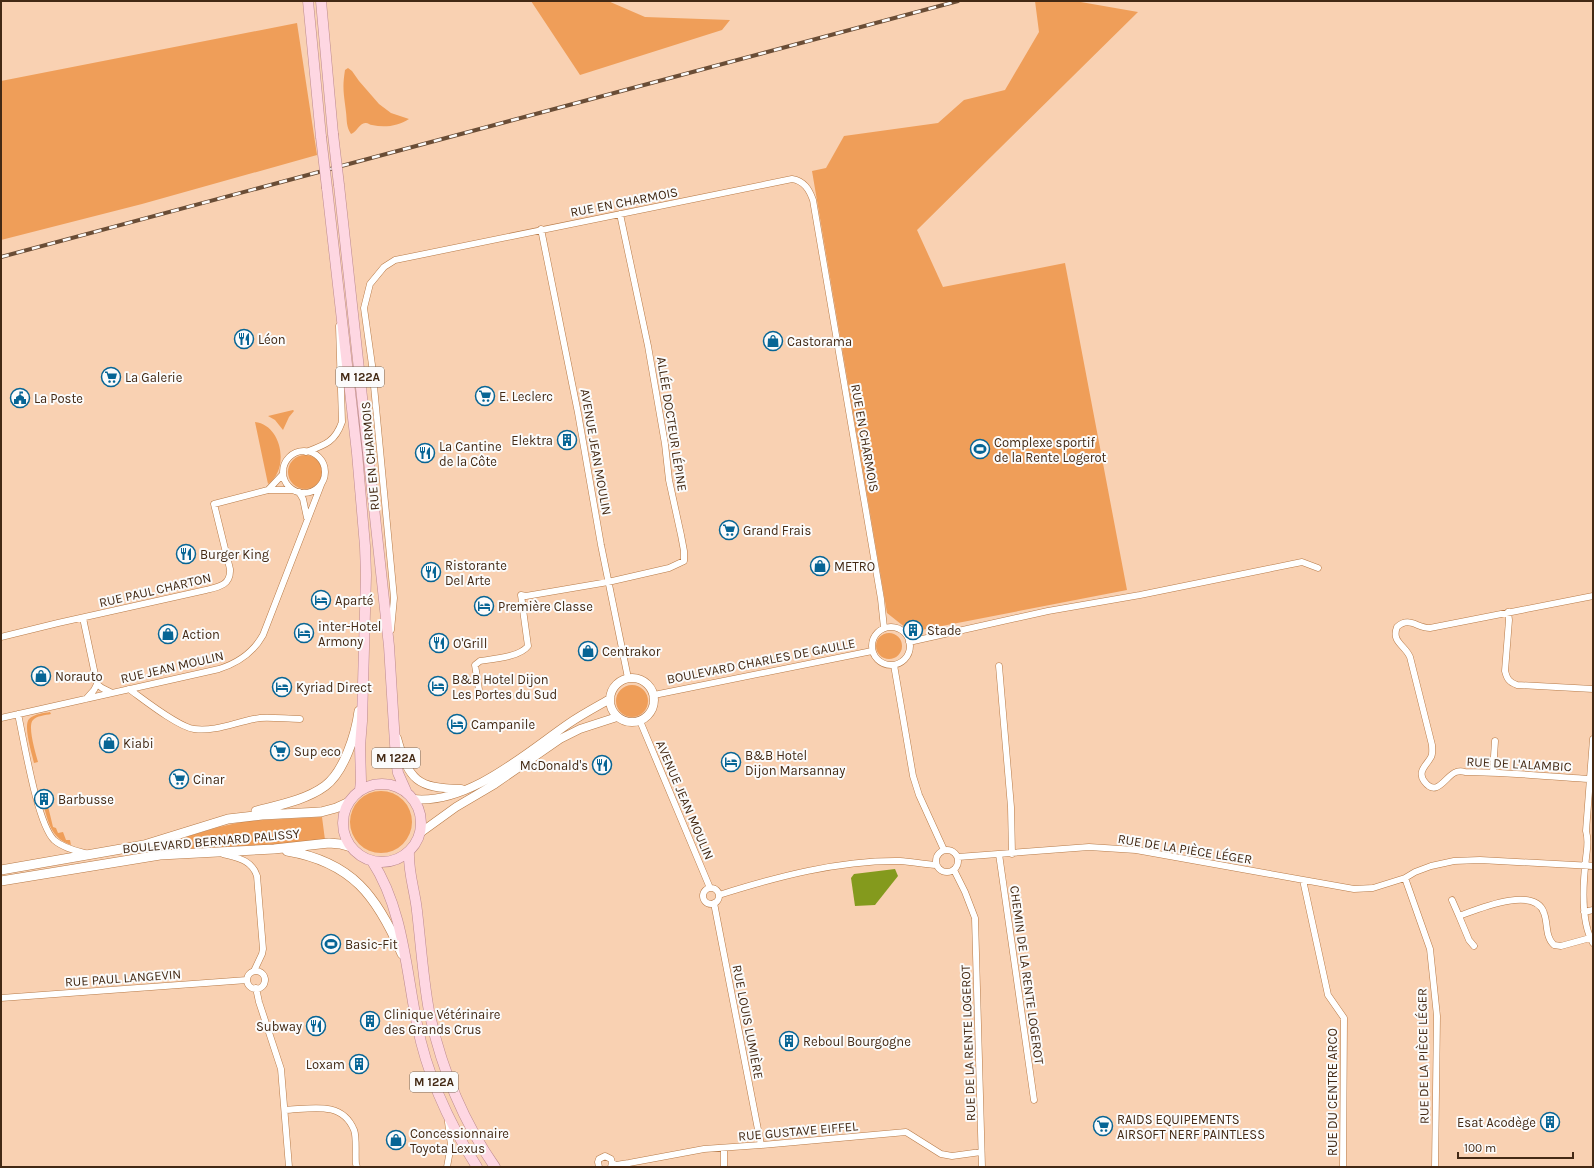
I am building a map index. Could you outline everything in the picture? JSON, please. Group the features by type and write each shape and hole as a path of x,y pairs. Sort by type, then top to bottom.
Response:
{"main road":[{"name":"M 122A","path":"308,1 321,137 357,453 366,560 360,790"},
{"name":"M 122A","path":"321,1 333,134 389,646 393,724 398,773 406,791"},
{"path":"228,819 296,800 320,789 332,780 339,769 356,729 362,684"},
{"path":"378,784 397,786 406,791 414,799 419,809 422,821 420,833 416,843 409,852 392,861 372,861 360,855 351,847 343,825 344,813 349,802 360,790 378,784"},
{"name":"BOULEVARD BERNARD PALISSY","path":"1,870 92,855 144,844 228,819 262,815 320,812 336,808 349,802"},
{"name":"BOULEVARD BERNARD PALISSY","path":"1,882 134,859 215,851 274,849 329,844 340,844 351,847"},
{"path":"274,849 312,857 330,863 346,873 374,900 384,915 405,961"},
{"name":"M 122A","path":"409,852 409,870 416,901 424,979 429,1010 439,1050 445,1071 471,1130 495,1167"},
{"name":"M 122A","path":"372,861 382,877 396,917 423,1047 438,1095 448,1116 477,1167"}],"street":[{"name":"RUE EN CHARMOIS","path":"389,646 394,598 381,452 372,365 364,308 370,284 384,267 395,260 403,258 792,180 798,180 809,190 813,200 880,591 884,628"},
{"name":"ALLÉE DOCTEUR LÉPINE","path":"608,582 669,568 684,561 682,535 669,480 665,444 648,346 620,214"},
{"name":"AVENUE JEAN MOULIN","path":"542,229 578,413 608,582 628,678"},
{"path":"268,490 283,474 286,462 290,457 295,453 306,452 324,445 333,440 339,432 342,422 338,341 340,302"},
{"path":"296,491 311,492 320,485 325,473 324,466 317,456 306,452"},
{"path":"283,474 288,486 304,499 308,519"},
{"name":"RUE JEAN MOULIN","path":"1,718 229,666 249,654 263,635 320,485"},
{"name":"RUE PAUL CHARTON","path":"1,637 206,590 225,584 230,578 230,569 214,504 268,490 296,491"},
{"path":"909,642 1048,612 1302,562 1318,568"},
{"path":"480,696 475,665 480,662 519,653 525,650 528,646 521,595 526,596 608,582"},
{"path":"1590,689 1517,685 1511,683 1507,678 1505,670 1509,620 1508,612 1593,596"},
{"name":"RUE DE L'ALAMBIC","path":"1508,612 1430,628 1421,627 1410,622 1405,622 1397,627 1395,631 1397,641 1408,652 1410,657 1432,745 1432,756 1423,768 1423,780 1427,785 1436,787 1444,784 1449,776 1456,772 1493,772 1591,779"},
{"path":"82,618 97,684 112,693"},
{"path":"884,628 894,628 899,630 907,637 909,642 908,655 904,660 894,665 882,663 872,651 875,636 884,628"},
{"name":"BOULEVARD CHARLES DE GAULLE","path":"654,695 872,651"},
{"path":"894,665 913,776 919,795 944,850"},
{"path":"999,666 1011,807 1012,854"},
{"path":"628,678 638,679 648,685 654,695 654,705 649,715 640,721 628,722 617,717 612,708 610,698 613,689 619,682 628,678"},
{"path":"86,699 97,684"},
{"path":"129,689 177,722 193,729 203,730 223,727 260,718 300,719"},
{"path":"414,799 431,799 468,789 483,782 531,751 570,723 610,698"},
{"path":"18,714 39,809 46,829 56,842 92,855"},
{"path":"420,833 456,807 495,784 560,739 580,729 617,717"},
{"name":"AVENUE JEAN MOULIN","path":"640,721 710,888"},
{"path":"393,724 400,747 411,772 423,783 440,788 468,789"},
{"path":"1459,916 1493,904 1511,901 1536,901 1543,909 1549,938 1554,945 1561,946 1592,941 1584,912 1586,866 1589,841 1586,831 1593,739"},
{"path":"1493,772 1495,741"},
{"name":"RUE DE LA PIÈCE LÉGER","path":"958,857 1089,847 1118,848 1144,851 1354,889 1373,888 1405,878 1414,872 1440,863 1464,860 1586,866"},
{"path":"719,895 786,875 848,865 901,861 936,865 944,872 951,872 958,864 958,857 951,850 944,850 936,857 936,865"},
{"path":"215,851 243,860 252,866 257,876 263,949 254,971 249,974 247,980 248,985 256,988"},
{"name":"CHEMIN DE LA RENTE LOGEROT","path":"999,854 1034,1100"},
{"path":"1586,866 1593,866"},
{"name":"RUE DE LA RENTE LOGEROT","path":"954,870 966,892 975,918 982,1167"},
{"name":"RUE DE LA PIÈCE LÉGER","path":"1405,878 1430,949 1437,1016 1435,1167"},
{"name":"RUE DU CENTRE ARCO","path":"1303,880 1328,994 1344,1018 1343,1167"},
{"path":"710,888 717,890 719,895 717,901 710,904 704,899 703,894 710,888"},
{"path":"1452,900 1469,940 1474,946"},
{"name":"RUE LOUIS LUMIÈRE","path":"714,903 761,1146"},
{"path":"1584,912 1593,910"},
{"path":"254,971 258,971 264,977 263,984 256,988"},
{"name":"RUE PAUL LANGEVIN","path":"1,998 247,980"},
{"path":"256,988 259,1002 280,1065 289,1167"},
{"path":"285,1110 328,1108 345,1117 354,1130 357,1167"},
{"path":"447,1167 451,1145 448,1116"},
{"name":"RUE GUSTAVE EIFFEL","path":"599,1167 598,1162 601,1156 608,1157 611,1165 616,1165 704,1149 761,1146 906,1132 941,1154 952,1156 981,1152"},
{"path":"724,1149 724,1167"}],"shaded area":[{"path":"531,1 608,1 645,17 730,20 722,30 580,75"},
{"name":"Complexe sportif de la Rente Logerot","path":"1035,1 1075,1 1138,12 917,230 943,287 1065,263 1127,590 911,632 887,613 812,171 826,168 844,136 938,123 964,100 1005,90 1039,32"},
{"path":"297,23 317,155 142,204 1,240 1,81"},
{"path":"348,68 379,104 391,113 409,119 396,125 387,126 377,126 364,123 351,134 347,123 344,91 345,70"},
{"path":"294,411 289,417 283,430 275,420 268,416"},
{"path":"255,422 264,425 272,431 280,448 281,459 279,468 275,477 268,484"},
{"path":"305,455 317,460 322,472 317,484 305,489 293,484 288,472 293,460"},
{"path":"889,633 898,637 902,646 898,655 889,659 880,655 876,646 880,637"},
{"path":"629,685 635,685 644,689 648,701 644,713 635,717 629,717 620,713 616,704 616,698 620,689"},
{"path":"50,712 51,714 36,718 31,723 32,740 38,762 34,763 27,734 27,723 29,719 34,716"},
{"path":"381,791 398,796 403,800 407,805 412,822 407,839 403,844 398,848 381,853 364,848 359,844 355,839 350,822 355,805 359,800 364,796"},
{"path":"47,802 53,827 56,828 58,833 63,832 66,840 70,840 71,845 59,838 51,828 43,803"},
{"path":"322,817 325,840 293,844 153,852 152,847 219,827 246,821"},
{"path":"895,869 898,876 875,905 855,906 851,878 854,874"}],"railway":[{"path":"1,257 958,1"}],"place":[{"name":"Léon","path":"244,339"},
{"name":"Castorama","path":"773,341"},
{"name":"La Galerie","path":"111,377"},
{"name":"E. Leclerc","path":"485,396"},
{"name":"La Poste","path":"20,398"},
{"name":"Elektra","path":"567,440"},
{"name":"Complexe sportif de la Rente Logerot","path":"980,449"},
{"name":"La Cantine de la Côte","path":"425,453"},
{"name":"Grand Frais","path":"729,530"},
{"name":"Burger King","path":"186,554"},
{"name":"METRO","path":"820,566"},
{"name":"Ristorante Del Arte","path":"431,572"},
{"name":"Aparté","path":"321,600"},
{"name":"Première Classe","path":"484,606"},
{"name":"Stade","path":"913,630"},
{"name":"inter-Hotel Armony","path":"304,633"},
{"name":"Action","path":"168,634"},
{"name":"O'Grill","path":"439,643"},
{"name":"Centrakor","path":"588,651"},
{"name":"Norauto","path":"41,676"},
{"name":"B&B Hotel Dijon Les Portes du Sud","path":"438,686"},
{"name":"Kyriad Direct","path":"282,687"},
{"name":"Campanile","path":"457,724"},
{"name":"Kiabi","path":"109,743"},
{"name":"Sup eco","path":"280,751"},
{"name":"B&B Hotel Dijon Marsannay","path":"731,762"},
{"name":"McDonald's","path":"602,765"},
{"name":"Cinar","path":"179,779"},
{"name":"Barbusse","path":"44,799"},
{"name":"Basic-Fit","path":"331,944"},
{"name":"Clinique Vétérinaire des Grands Crus","path":"370,1021"},
{"name":"Subway","path":"316,1026"},
{"name":"Reboul Bourgogne","path":"789,1041"},
{"name":"Loxam","path":"359,1064"},
{"name":"Esat Acodège","path":"1550,1122"},
{"name":"RAIDS EQUIPEMENTS AIRSOFT NERF PAINTLESS","path":"1103,1126"},
{"name":"Concessionnaire Toyota Lexus","path":"396,1140"}]}
